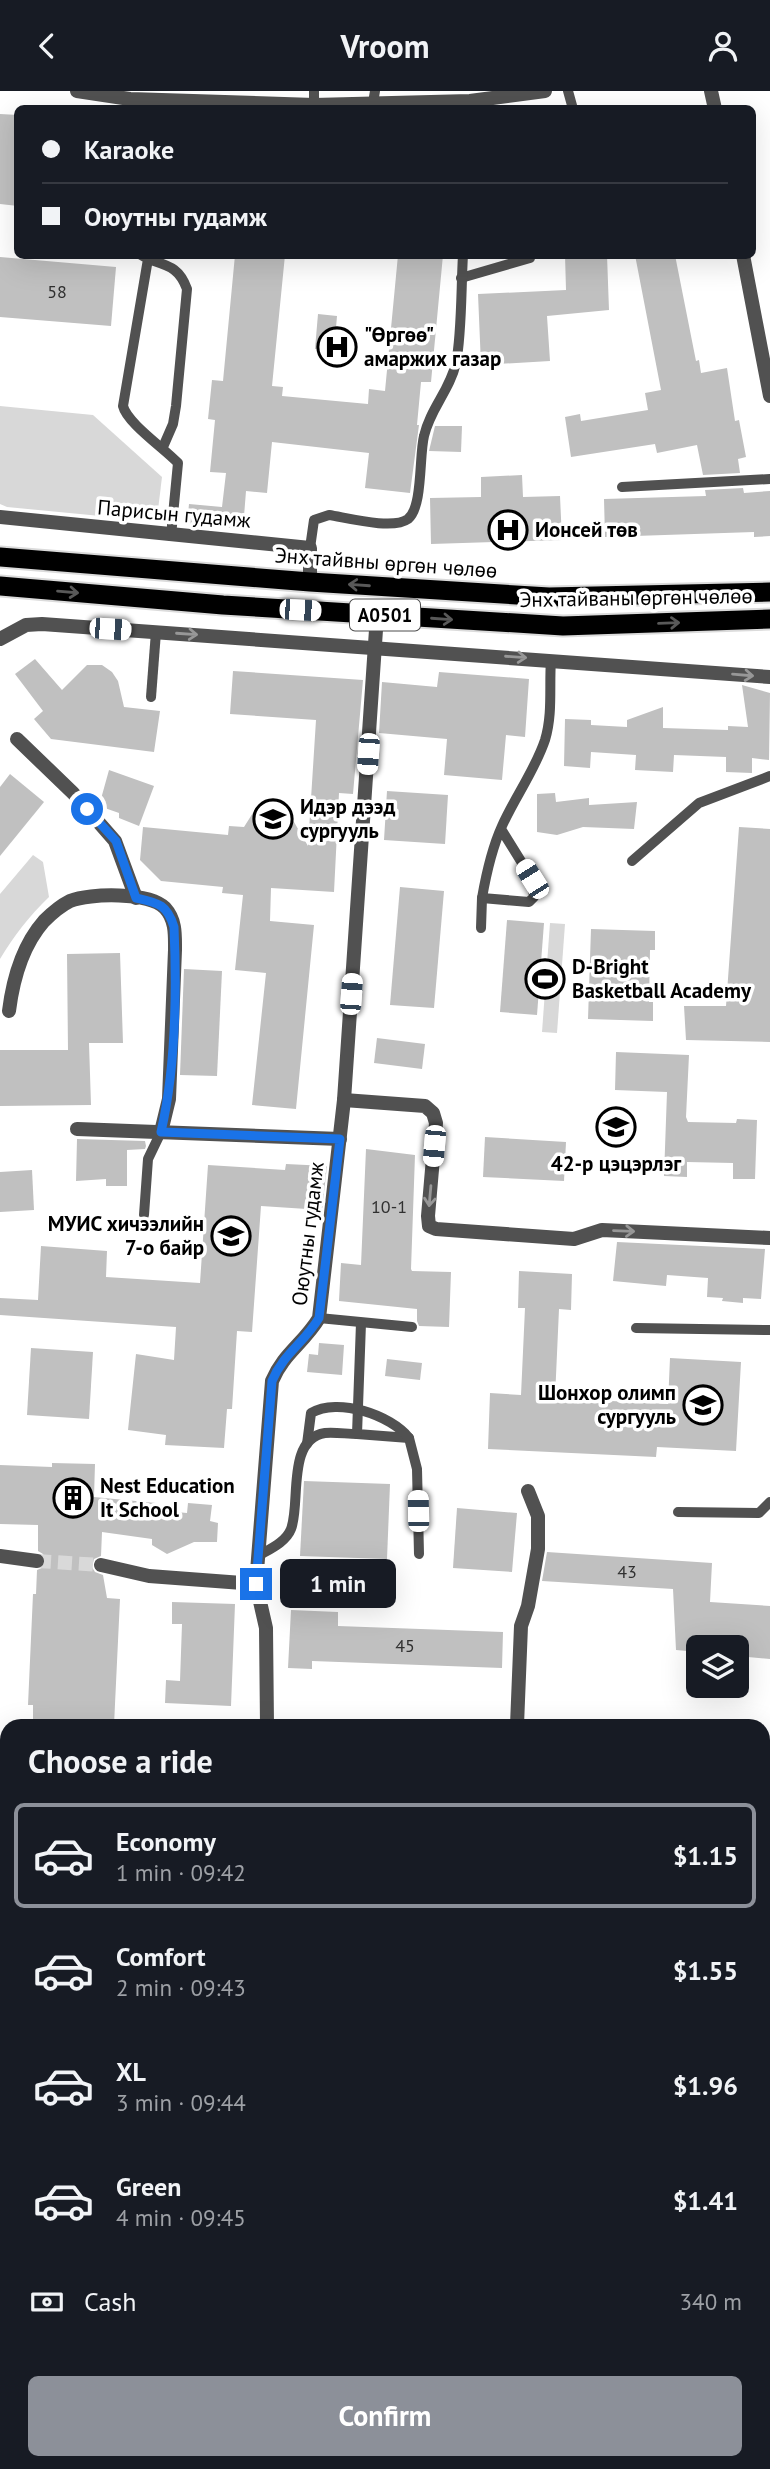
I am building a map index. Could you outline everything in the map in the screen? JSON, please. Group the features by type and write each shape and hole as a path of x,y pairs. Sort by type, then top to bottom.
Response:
{"highway":[{"name":"Энх тайвны өргөн чөлөө","path":"0,557 310,582 549,597 770,592"},
{"name":"Энх тайваны өргөн чөлөө","path":"0,586 223,605 564,626 770,619"}],"street":[{"path":"77,91 130,104 374,97 470,105 545,91"},
{"path":"744,259 770,396"},
{"name":"Парисын гудамж","path":"0,517 310,548"},
{"path":"310,548 310,582"},
{"name":"Оюутны гудамж","path":"267,1719 266,1628 256,1584 272,1381 279,1365 312,1330 319,1318 344,1100 377,615"},
{"path":"0,639 26,625 42,624 770,677"},
{"path":"18,739 73,793 116,841 136,898"},
{"path":"9,1011 13,981 29,942 45,920 69,901 102,896 136,898 163,906 171,916 174,927 169,1099 161,1132"},
{"path":"344,1100 425,1107 433,1113 436,1123 428,1216 429,1226 436,1229 574,1239 602,1230 770,1238"},
{"path":"77,1129 340,1139"},
{"path":"517,1719 521,1626 528,1606 538,1549 538,1516 528,1491"},
{"path":"0,1556 37,1561"},
{"path":"101,1565 149,1576 256,1584"}],"lane":[{"path":"144,259 123,406 135,423 178,463 171,536"},
{"path":"149,259 175,269 183,277 187,289 174,415 163,447"},
{"path":"310,548 312,527 319,516 329,515 388,524 405,521 412,515 417,502 424,435 432,414 451,382 457,360 463,259"},
{"path":"461,278 527,259"},
{"path":"622,487 770,479"},
{"path":"151,697 156,632"},
{"path":"481,928 485,881 501,829 540,753 549,722 551,660"},
{"path":"632,861 699,803 770,776"},
{"path":"482,898 529,902 534,897 532,879 501,829"},
{"path":"144,1215 148,1159 161,1132"},
{"path":"319,1318 412,1327"},
{"path":"358,1434 361,1323"},
{"path":"636,1328 770,1330"},
{"path":"258,1556 283,1541 291,1528 296,1484 301,1456 307,1444 311,1413 331,1408 372,1412 400,1427 408,1438 417,1469 419,1554"},
{"path":"307,1444 325,1433 408,1438"},
{"path":"678,1512 759,1513 770,1501"}],"shaded area":[{"path":"0,406 93,415 162,477 157,518 142,520 7,507 0,504"},
{"path":"33,855 43,862 49,897 22,926 0,959 0,894"},
{"path":"550,923 565,924 557,1033 542,1032"}],"building":[{"path":"0,114 14,115 14,206 0,204"},
{"path":"0,257 116,267 111,326 0,317"},
{"path":"235,259 285,259 272,386 283,387 282,396 368,404 369,389 385,391 398,259 443,259 431,382 421,382 419,425 410,493 365,488 369,453 272,442 267,493 246,491 243,529 187,524 189,504 222,507 226,473 210,472 215,420 208,419 212,380 223,381"},
{"path":"565,259 607,259 609,310 547,316 550,361 481,365 478,294 566,290"},
{"path":"636,259 676,259 696,361 699,360 701,373 727,368 735,421 739,420 746,457 738,459 740,473 703,475 697,445 657,453 655,444 571,457 565,417 580,414 581,421 648,410 645,393 661,390"},
{"path":"318,314 337,316 334,351 315,349"},
{"path":"435,426 462,426 461,452 429,451"},
{"path":"522,475 523,497 560,496 562,540 431,544 430,498 481,497 481,477"},
{"path":"743,488 744,493 770,491 770,536 754,537 754,532 605,537 604,499 706,496 705,490"},
{"path":"35,659 62,690 87,665 102,665 112,672 118,681 124,707 160,711 154,752 51,739 34,719 43,711 15,674"},
{"path":"233,671 363,680 353,794 339,793 334,892 271,888 270,921 314,925 296,1109 252,1105 266,973 235,970 243,895 222,893 223,887 161,881 140,860 143,827 228,835 229,826 244,827 256,808 287,810 308,846 316,720 230,714"},
{"path":"439,672 529,679 525,737 506,735 502,780 444,775 447,739 379,733 382,682 437,687"},
{"path":"742,685 770,693 769,760 752,758 752,773 726,772 726,757 674,755 673,772 635,770 636,755 591,752 590,768 564,766 565,719 591,720 591,725 627,727 627,720 663,707 663,728 728,730 728,726 748,727"},
{"path":"109,770 154,786 139,826 119,818 119,813 99,806"},
{"path":"10,774 44,802 0,856 0,787"},
{"path":"387,791 448,795 445,844 384,840"},
{"path":"555,793 556,802 589,798 589,805 637,802 634,829 583,827 557,835 537,832 537,794"},
{"path":"739,827 770,829 770,1042 686,1040 684,1006 726,1006"},
{"path":"400,887 444,891 434,1008 390,1005"},
{"path":"507,920 544,923 537,1015 500,1012"},
{"path":"591,929 655,931 655,950 650,950 649,1002 653,1002 653,1021 588,1019"},
{"path":"120,953 123,1043 89,1043 91,1105 0,1106 0,1050 68,1050 67,954"},
{"path":"184,969 222,971 217,1076 180,1075"},
{"path":"377,1038 425,1044 422,1069 374,1063"},
{"path":"616,1052 689,1055 688,1122 736,1123 737,1119 757,1120 755,1179 733,1179 733,1163 687,1162 687,1177 664,1176 667,1092 615,1090"},
{"path":"485,1137 566,1142 564,1181 483,1177"},
{"path":"77,1139 145,1141 146,1146 145,1149 127,1150 127,1186 106,1186 106,1179 76,1181"},
{"path":"366,1149 415,1155 411,1269 451,1272 449,1327 419,1326 417,1309 339,1301 341,1263 361,1265"},
{"path":"286,1164 327,1166 322,1210 261,1206 252,1332 237,1331 232,1409 227,1409 224,1448 165,1445 166,1435 128,1430 136,1354 174,1360 176,1327 0,1315 0,1298 38,1300 41,1246 107,1251 106,1277 200,1283 208,1165 285,1170"},
{"path":"32,1170 34,1210 0,1212 0,1172"},
{"path":"617,1242 765,1249 761,1299 743,1298 743,1303 707,1297 708,1278 667,1275 666,1286 613,1281"},
{"path":"519,1271 572,1274 571,1310 559,1309 555,1398 668,1404 670,1358 741,1362 736,1451 657,1447 656,1457 488,1449 490,1393 521,1395 525,1308 518,1308"},
{"path":"319,1343 344,1345 342,1375 307,1372 309,1354 318,1355"},
{"path":"31,1348 93,1352 89,1419 27,1415"},
{"path":"387,1359 422,1363 420,1380 385,1376"},
{"path":"52,1463 95,1464 94,1497 156,1503 155,1510 187,1513 188,1503 212,1505 210,1521 218,1523 217,1542 194,1542 167,1554 152,1545 152,1539 102,1532 101,1556 94,1559 92,1567 95,1572 103,1575 107,1598 120,1599 114,1719 33,1719 33,1705 28,1705 33,1594 36,1594 37,1570 47,1562 38,1551 38,1525 0,1524 0,1465 52,1467"},
{"path":"304,1481 390,1484 387,1559 300,1556"},
{"path":"457,1508 517,1513 512,1572 453,1568"},
{"path":"547,1552 712,1563 710,1602 770,1606 770,1659 749,1657 749,1635 686,1635 686,1651 676,1650 673,1589 542,1581"},
{"path":"172,1602 235,1604 231,1706 165,1703 166,1680 180,1681 182,1624 172,1624"},
{"path":"291,1610 338,1612 338,1626 503,1632 502,1668 312,1661 312,1669 288,1668"}],"tunnel":[{"path":"37,1561 101,1565"}],"place":[{"name":"\"Өргөө\" амаржих газар","path":"337,347"},
{"name":"Ионсей төв","path":"508,530"},
{"name":"Идэр дээд сургууль","path":"273,819"},
{"name":"D-Bright Basketball Academy","path":"545,979"},
{"name":"42-р цэцэрлэг","path":"616,1127"},
{"name":"МУИС хичээлийн 7-о байр","path":"231,1236"},
{"name":"Шонхор олимп сургууль","path":"703,1405"},
{"name":"Nest Education It School","path":"73,1498"}],"route":[{"path":"87,809 116,841 136,898 163,906 171,916 174,927 169,1099 161,1132 340,1139 319,1318 312,1330 279,1365 272,1381 256,1584"}]}
